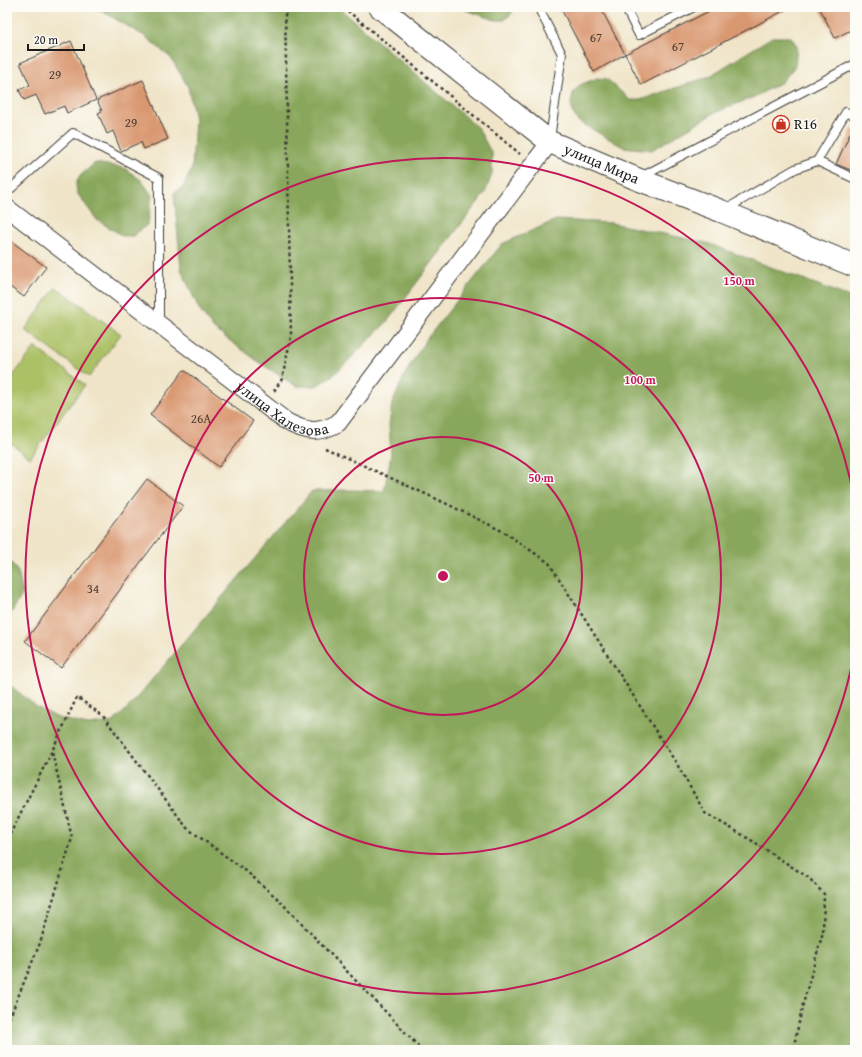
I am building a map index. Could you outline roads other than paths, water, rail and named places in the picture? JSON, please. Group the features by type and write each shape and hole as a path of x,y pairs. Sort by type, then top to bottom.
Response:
{"main road":[{"name":"улица Мира","path":"380,7 550,142 637,179 721,211 855,266"}],"street":[{"name":"улица Халезова","path":"7,208 287,422 307,430 322,430 338,423 550,142"}],"lane":[{"path":"538,7 562,54 550,142"},
{"path":"625,7 639,35 694,7"},
{"path":"637,179 855,64"},
{"path":"721,211 795,169 817,161 846,112 855,116"},
{"path":"7,192 73,133 159,178 159,324"},
{"path":"817,161 855,179"}],"place":[{"name":"R16","path":"781,124"}]}
